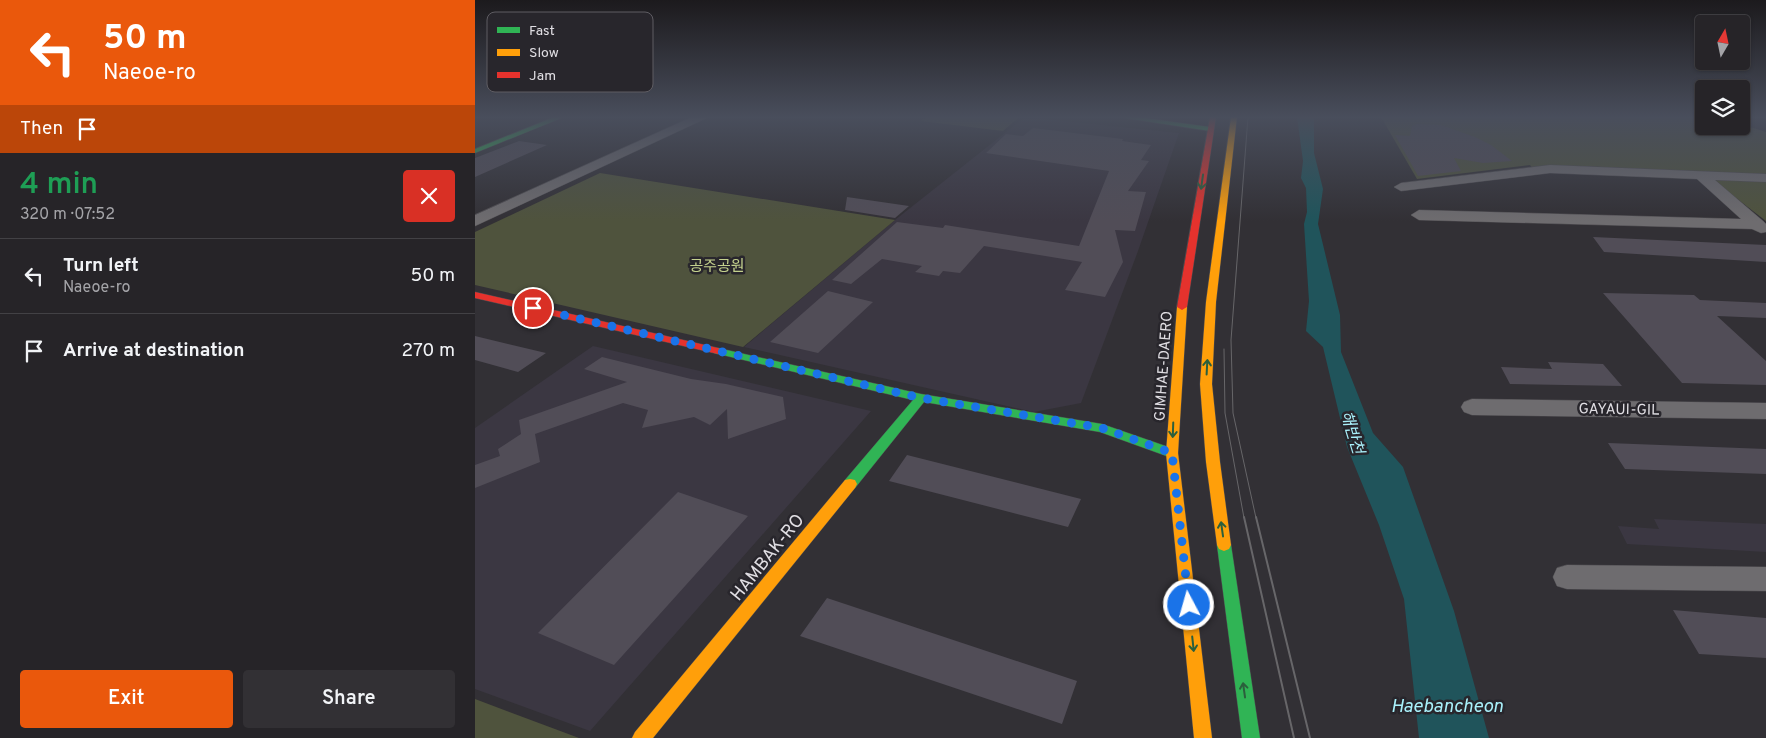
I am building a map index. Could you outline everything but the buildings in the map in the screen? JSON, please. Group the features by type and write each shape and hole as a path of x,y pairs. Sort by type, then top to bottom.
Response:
{"main road":[{"name":"GIMHAE-DAERO","path":"1203,738 1172,453 1179,323 1207,151"},
{"path":"1230,151 1211,302 1206,384 1213,462 1251,738"},
{"path":"475,295 921,398 1102,428 1172,453"},
{"name":"HAMBAK-RO","path":"641,738 921,398"}],"street":[{"path":"475,221 627,151"},
{"path":"1401,187 1550,169 1766,178"},
{"path":"1699,174 1761,228"},
{"path":"1419,215 1761,228"},
{"name":"GAYAUI-GIL","path":"1473,407 1766,411"},
{"path":"1567,577 1766,579"}],"shaded area":[{"path":"982,151 1173,151 1138,251 1081,403 1034,412 744,347 895,220"},
{"path":"593,346 871,411 590,731 475,689 475,428"},
{"path":"1654,519 1766,524 1766,552 1627,544 1618,526 1659,529"}],"green space":[{"path":"1401,151 1766,151 1766,175 1580,166 1533,169 1530,165 1417,179"},
{"name":"공주공원","path":"600,173 895,220 743,347 475,285 475,232"},
{"path":"1715,177 1766,179 1766,221 1714,181"},
{"path":"475,699 579,738 475,738"}],"water":[{"name":"Haebancheon","path":"1302,151 1314,151 1323,189 1318,224 1340,315 1341,352 1373,433 1403,467 1454,611 1489,738 1419,738 1404,599 1379,525 1347,447 1323,347 1306,331 1309,301 1304,224 1307,212 1306,188 1301,178 1303,161"}],"tram line":[{"path":"1245,151 1231,340 1233,413 1256,518"},
{"path":"1224,349 1225,413 1244,518"},
{"path":"1244,517 1294,738"},
{"path":"1256,517 1310,738"}],"traffic: fast":[{"path":"718,351 921,398 1102,428 1172,453"},
{"path":"850,484 921,398"},
{"path":"1224,545 1251,738"}],"traffic: slow":[{"path":"1224,545 1213,462 1206,384 1211,302 1230,151"},
{"path":"1182,307 1172,453 1203,738"},
{"path":"641,738 850,484"}],"traffic: jam":[{"path":"1182,307 1207,151"},
{"path":"475,295 718,351"}],"route":[{"path":"533,308 921,398 1102,428 1172,453 1189,605"}],"water label":[{"name":"해반천","path":"1353,432"}]}
